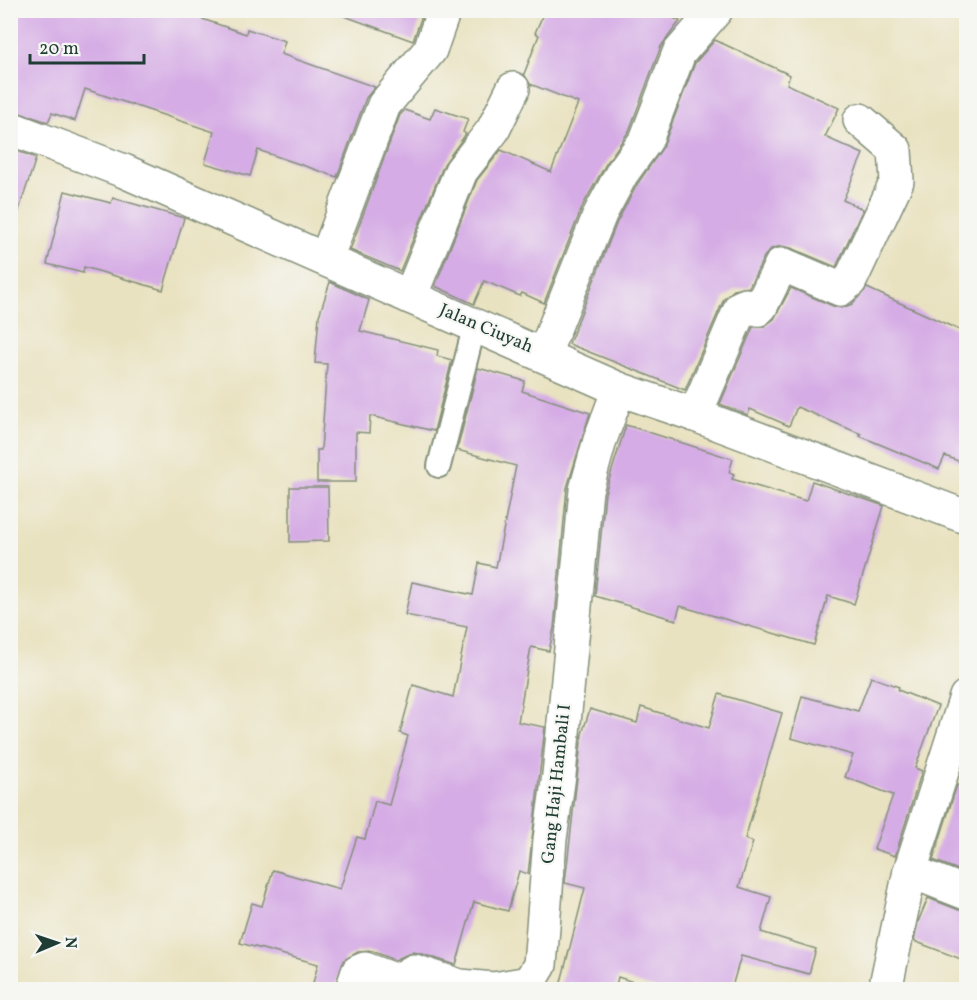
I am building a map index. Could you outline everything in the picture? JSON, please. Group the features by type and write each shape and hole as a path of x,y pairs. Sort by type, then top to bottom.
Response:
{"street":[{"path":"326,260 384,105 430,50 444,10"},
{"path":"544,354 600,214 622,173 646,140 679,53 716,10"},
{"path":"411,297 461,171 493,130 513,89"},
{"path":"695,415 741,308 746,305 758,309 761,306 781,265 840,289 850,281 897,182 895,150 860,120"},
{"name":"Jalan Ciuyah","path":"10,128 124,171 544,354 619,389 695,415 966,517"},
{"name":"Gang Haji Hambali I","path":"352,990 358,972 365,969 397,981 414,971 460,986 494,989 529,983 540,965 550,839 586,490 600,440 619,389"},
{"path":"885,990 910,872 966,697"},
{"path":"910,872 966,893"}],"lane":[{"path":"439,466 475,324"}],"building":[{"path":"10,10 176,10 246,34 247,29 285,41 281,54 375,87 366,98 337,177 258,150 250,176 205,163 214,132 85,89 75,121 52,113 48,122 10,110"},
{"path":"340,10 424,10 413,41 339,14"},
{"path":"545,10 655,10 680,21 661,46 629,131 606,164 583,205 544,303 522,293 520,296 484,281 474,304 435,286 477,180 501,150 551,172 578,103 530,84 524,74 539,35 535,33"},
{"path":"715,40 790,75 787,84 839,108 825,137 863,154 843,200 863,209 836,267 791,248 781,246 771,249 764,257 749,287 734,290 724,299 685,390 569,344 617,222 638,183 663,147 695,63"},
{"path":"435,108 468,119 463,132 466,134 444,164 400,271 350,250 400,115 405,110 430,119"},
{"path":"10,148 36,158 16,219 10,218"},
{"path":"65,191 111,203 113,198 184,218 163,290 84,267 83,273 47,264"},
{"path":"330,282 369,300 360,331 438,350 437,356 452,360 434,431 370,416 369,433 356,432 356,482 317,482 317,450 321,450 327,364 315,363 319,316"},
{"path":"791,288 842,308 852,304 867,288 966,333 966,464 945,456 939,469 797,407 789,426 750,409 748,415 720,404 753,327 763,327 774,319"},
{"path":"478,368 525,381 522,391 590,413 567,488 554,628 549,651 531,647 518,722 545,727 528,874 519,871 508,911 474,902 456,965 412,952 395,960 372,951 358,952 344,960 334,989 313,983 318,964 240,943 252,903 262,906 273,870 340,889 357,837 365,839 375,801 389,805 408,736 400,733 413,685 453,697 467,627 405,615 412,582 473,595 479,563 496,567 516,466 457,450"},
{"path":"626,425 733,459 729,472 734,474 732,479 806,501 812,481 884,506 854,604 828,596 814,645 680,606 676,620 595,596 605,493"},
{"path":"290,487 328,487 329,541 290,542"},
{"path":"871,677 899,687 898,690 938,706 915,768 922,771 895,856 874,849 893,795 845,777 853,755 791,738 802,696 858,711"},
{"path":"719,694 782,713 745,839 753,842 739,887 771,897 761,932 816,949 809,974 741,956 731,990 658,990 618,977 615,990 559,990 585,888 565,883 582,734 590,709 637,723 641,707 709,728"},
{"path":"957,785 966,789 966,873 933,860"},
{"path":"928,898 966,911 966,961 914,941 918,922"}]}
